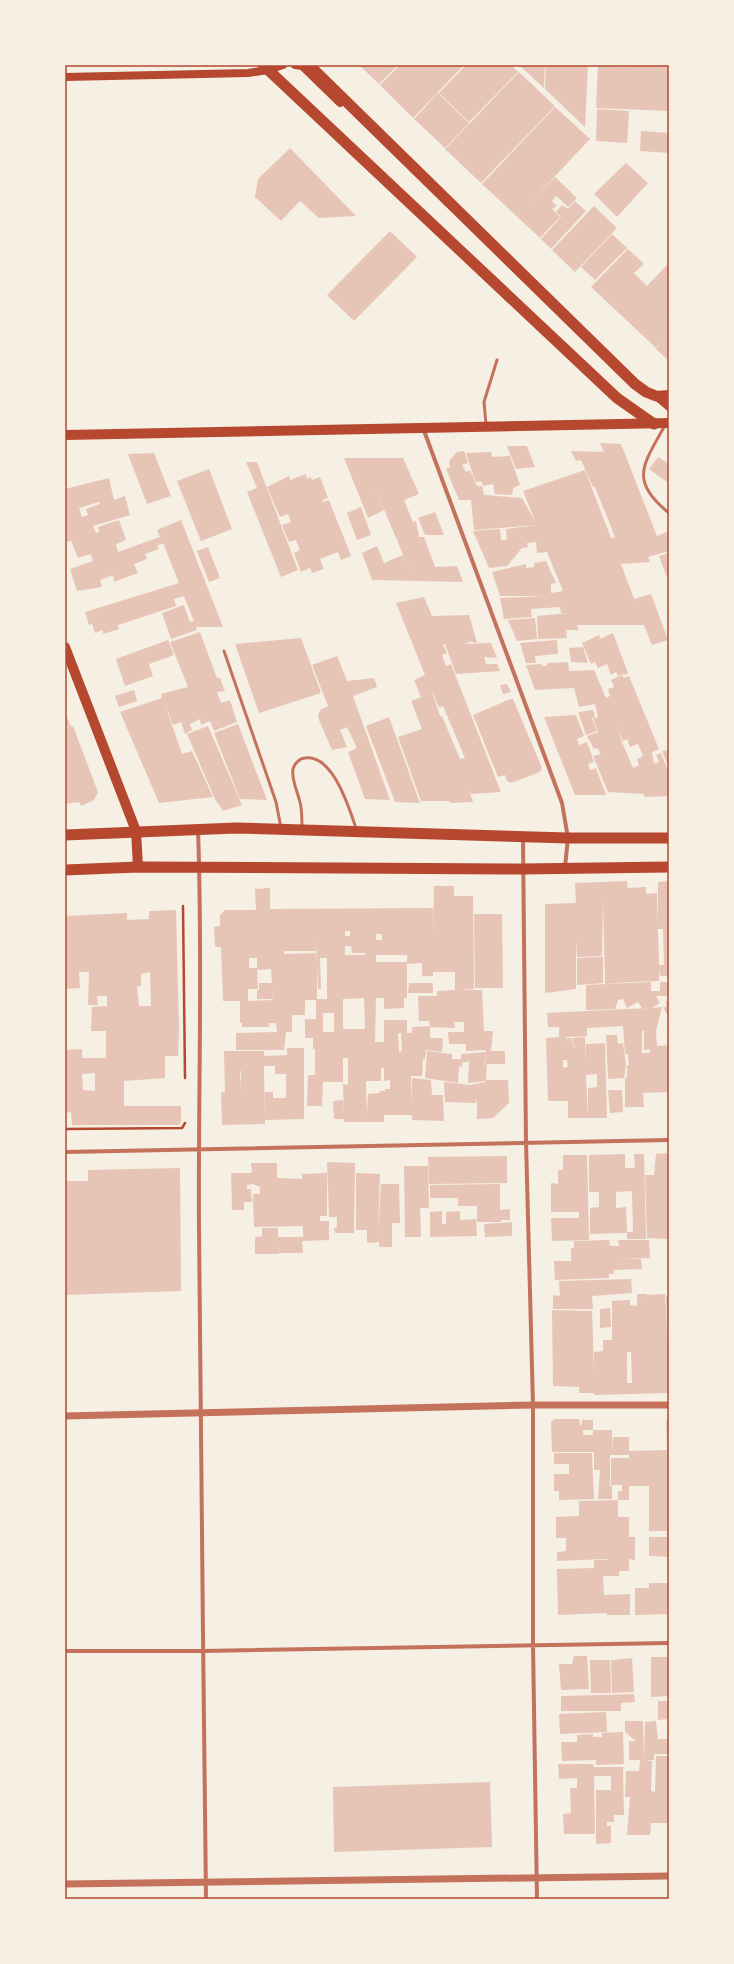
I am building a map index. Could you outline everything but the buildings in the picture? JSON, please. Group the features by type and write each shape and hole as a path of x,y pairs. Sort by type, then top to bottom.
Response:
{"highway":[{"path":"309,65 635,384 646,392 656,396"},
{"path":"266,68 617,398 664,425"},
{"path":"65,835 198,829 303,830 568,838 669,838"},
{"path":"65,870 138,867 522,869 669,866"}],"main road":[{"path":"65,77 248,73 283,65"},
{"path":"295,65 302,66 366,128 382,136"},
{"path":"656,396 669,395"},
{"path":"656,396 669,407"},
{"path":"65,435 423,427 664,425"},
{"path":"65,647 136,832 138,867"}],"street":[{"path":"423,427 562,803 568,838 565,868"},
{"path":"198,829 200,868 200,1414 206,1899"},
{"path":"523,837 522,869 526,1142 533,1405 533,1645 537,1899"},
{"path":"65,1152 669,1140"},
{"path":"65,1416 533,1405 669,1405"},
{"path":"65,1651 203,1651 669,1643"},
{"path":"65,1884 669,1876"}],"lane":[{"path":"486,426 484,402 497,360"},
{"path":"664,425 643,472 646,489 660,506 669,513"},
{"path":"224,651 276,802 282,830"},
{"path":"303,830 300,803 292,771 294,764 302,758 310,757 320,761 332,773 344,795 357,832"}],"path":[{"path":"183,906 185,1085"},
{"path":"65,1130 182,1128 186,1124 185,1116"}]}
